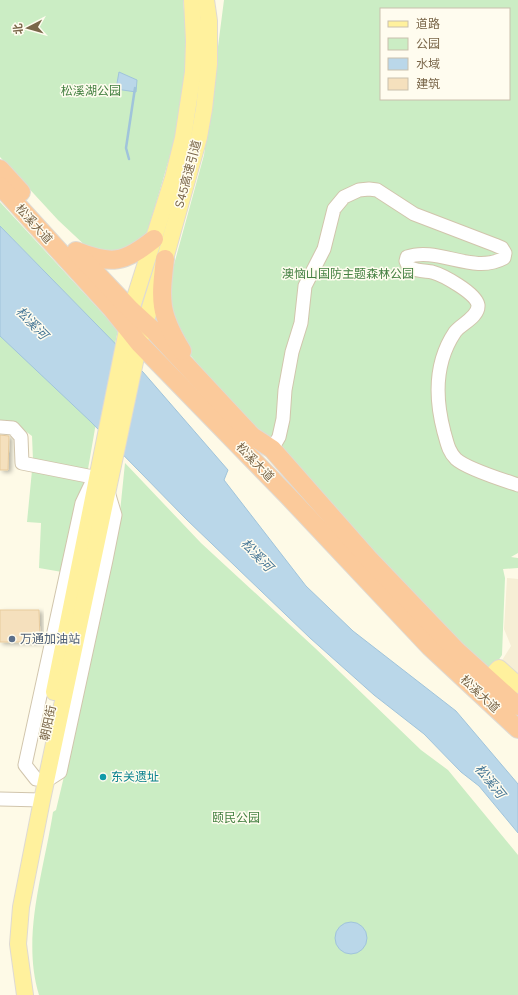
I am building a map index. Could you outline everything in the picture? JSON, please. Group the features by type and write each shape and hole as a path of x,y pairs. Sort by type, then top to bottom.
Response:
{"highway":[{"name":"松溪大道","path":"0,169 73,250 131,310 146,323 252,436 272,448 369,559 457,651 518,706"},
{"name":"松溪大道","path":"0,186 111,308 132,344 282,490 430,647 518,729"},
{"path":"73,250 92,257 115,260 131,256 154,239"},
{"path":"165,259 161,298 164,315 169,328 202,382"}],"main road":[{"name":"S45高速引道","path":"132,344 131,310 173,178 188,114 194,57 192,0"},
{"name":"S45高速引道","path":"132,344 146,323 193,161 204,109 208,64 209,21 206,0"},
{"path":"109,457 132,344"},
{"name":"朝阳街","path":"16,995 9,936 14,897 37,800 79,598 98,474 109,457"},
{"name":"朝阳街","path":"41,780 49,687 79,598 108,492 109,457"},
{"path":"488,679 499,668 518,684"},
{"name":"朝阳街","path":"25,995 18,944 21,907 37,800"}],"street":[{"path":"272,448 279,437 283,419 285,390 292,352 301,323 305,286 324,249 334,209 338,202 353,192 369,189 377,190 414,214 502,248 505,253 504,258 498,261 489,262 462,261 435,255 421,254 407,257 406,261 408,266 412,269 433,272 444,276 476,299 478,306 475,314 456,331 445,349 439,369 437,391 441,419 449,450 457,460 473,468 518,485"},
{"path":"0,427 13,428 21,437 22,463 98,474 82,503 49,687"},
{"path":"41,780 60,772 115,515 108,492"},
{"path":"0,799 37,800"}],"shaded area":[{"path":"507,578 518,579 518,677 501,662 511,646 504,629"}],"green space":[{"name":"松溪湖公园","path":"0,0 183,0 186,66 178,124 148,231 141,239 121,253 90,250 58,220 0,157"},
{"name":"澳恼山国防主题森林公园","path":"224,0 518,0 518,553 511,557 518,558 518,568 503,569 505,578 502,655 485,680 291,474 186,350 170,322 167,290 204,155"},
{"path":"0,202 118,330 115,344 0,226"},
{"path":"0,322 97,417 88,469 62,572 39,568 41,523 27,522 33,460 32,436 12,421 0,421"},
{"name":"颐民公园","path":"125,463 201,543 315,648 421,750 448,770 518,855 518,995 39,995 34,973 32,950 36,904 53,812 56,810 66,768 120,512"}],"water":[{"path":"119,72 137,80 136,92 116,89"},
{"name":"松溪河","path":"0,226 143,372 228,470 224,480 306,586 353,631 456,711 518,784 518,833 479,786 461,772 424,734 374,695 310,638 187,520 91,422 0,336"},
{"path":"348,922 354,922 364,929 367,938 366,944 360,951 354,954 348,954 338,947 335,941 335,935 342,925"}],"building":[{"path":"0,435 9,436 8,470 0,470"},
{"path":"0,610 39,610 40,642 0,642"}],"waterway":[{"path":"129,159 126,148 135,88"}],"place":[{"name":"万通加油站","path":"12,639"},
{"name":"东关遗址","path":"103,777"}]}
